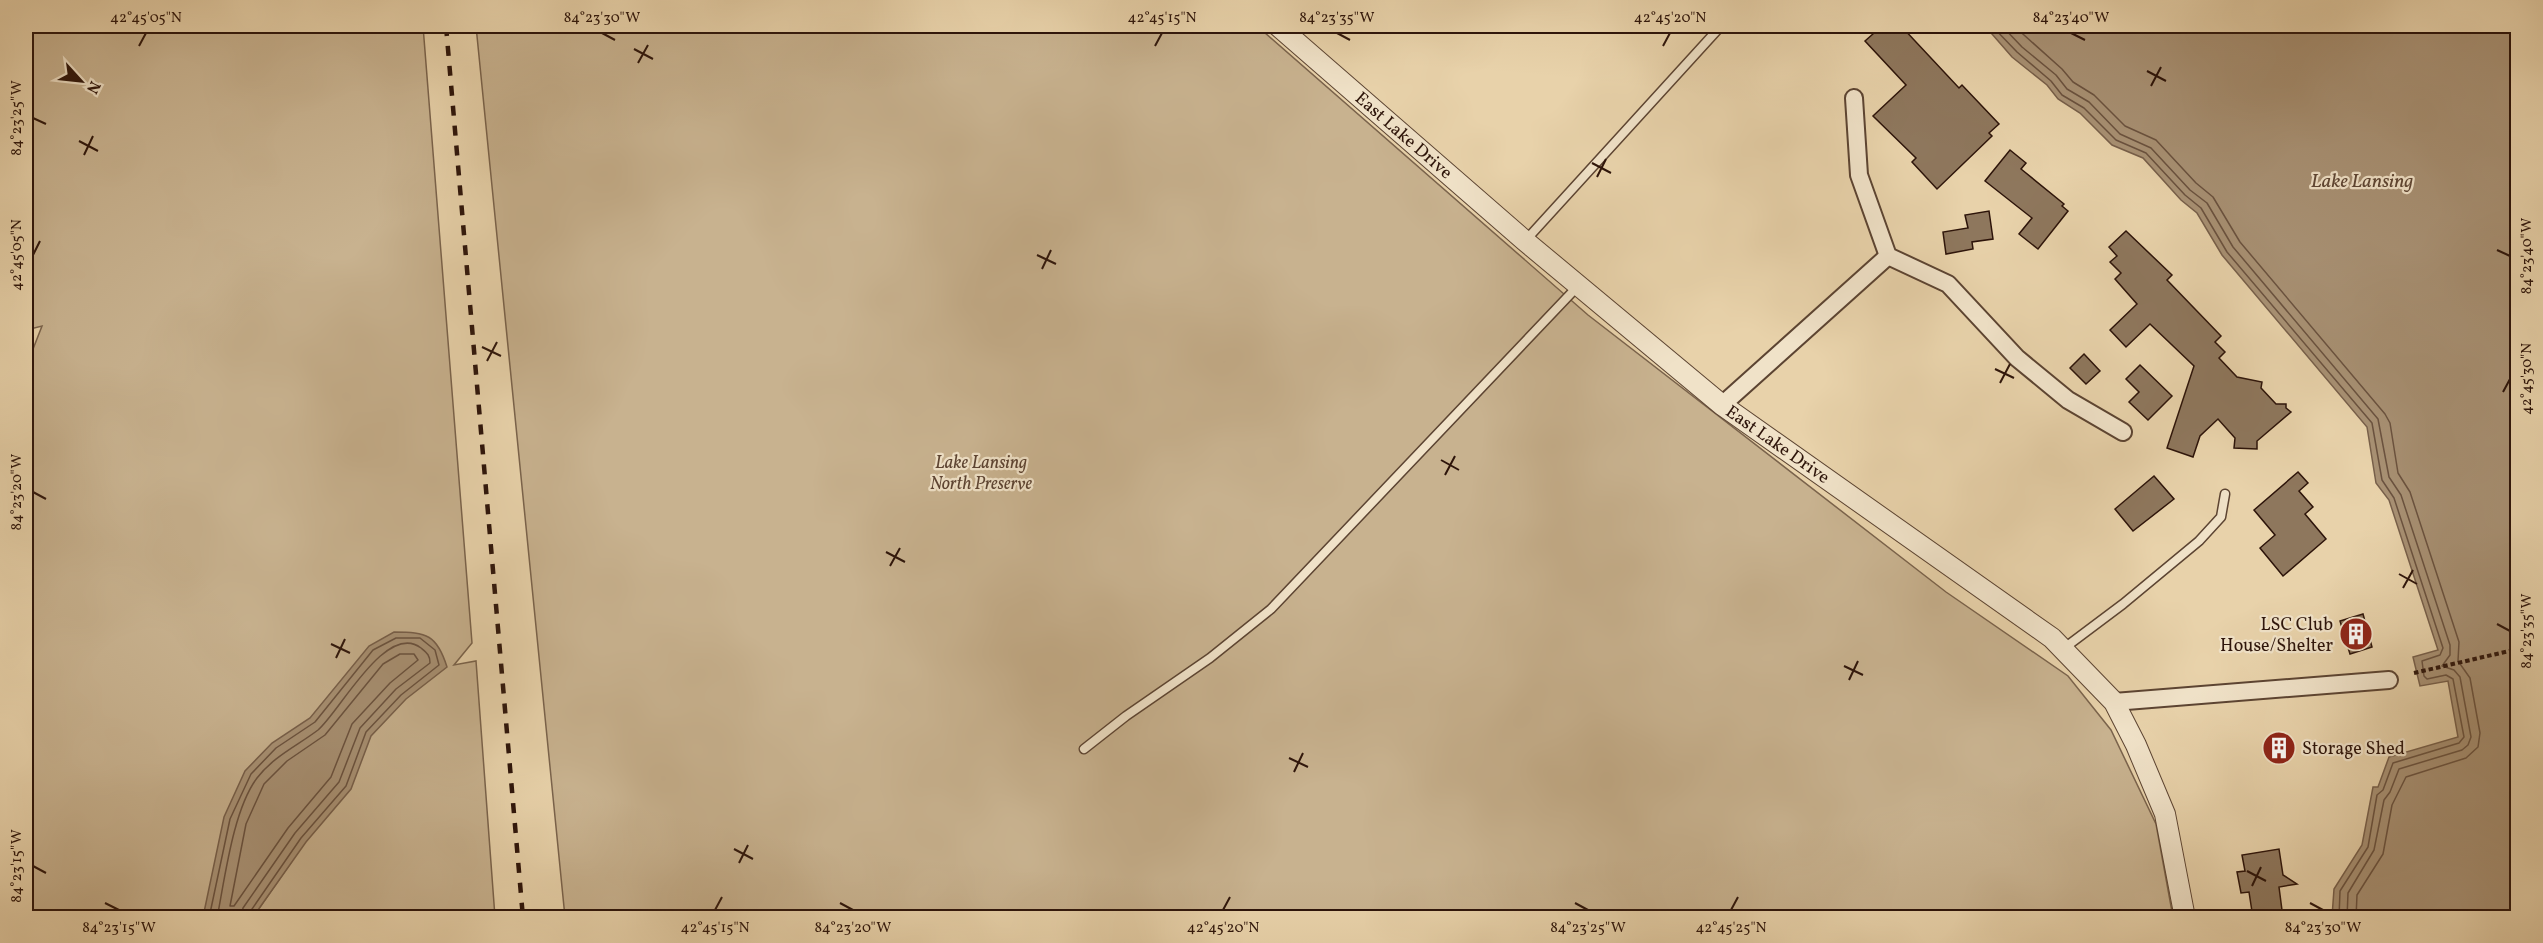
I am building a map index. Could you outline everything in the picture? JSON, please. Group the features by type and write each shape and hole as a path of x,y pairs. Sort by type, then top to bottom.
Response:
{"street":[{"name":"East Lake Drive","path":"1278,26 1525,241 1722,405 2052,638 2114,702 2140,754 2165,814 2185,918"},
{"path":"1854,98 1859,175 1888,256 1948,285 2017,358 2068,400 2123,432"},
{"path":"1722,405 1888,256"},
{"path":"2114,702 2389,680"}],"lane":[{"path":"1525,241 1721,26"},
{"path":"1084,749 1126,716 1210,658 1271,609 1578,285"},
{"path":"2063,649 2123,604 2199,541 2221,517 2224,494"}],"path":[{"path":"2414,673 2517,649"}],"green space":[{"path":"26,26 423,26 472,643 454,665 476,661 495,917 253,917 292,861 244,917 26,917 26,367 42,326 26,330"},
{"name":"Lake Lansing North Preserve","path":"476,26 1257,26 1588,315 1946,592 2068,676 2111,730 2156,824 2173,917 565,917"}],"water":[{"name":"Lake Lansing","path":"1985,26 2517,26 2517,917 2332,917 2334,889 2362,845 2373,787 2378,787 2389,757 2458,737 2448,681 2420,686 2413,657 2438,650 2389,500 2376,483 2367,427 2222,255 2197,213 2181,200 2143,158 2112,145 2080,113 2058,99 2047,85 2012,57"},
{"path":"394,632 415,633 429,637 439,648 447,667 406,699 371,736 351,789 306,842 253,917 203,917 224,817 245,771 272,743 310,718 369,646"}],"building":[{"path":"1882,26 1901,26 1959,88 1962,85 1999,124 1989,133 1992,136 1937,189 1912,162 1916,158 1873,116 1906,85 1865,41"},
{"path":"2010,150 2026,163 2021,169 2064,204 2062,206 2068,211 2038,249 2019,234 2032,218 1985,181"},
{"path":"1989,211 1993,239 1972,242 1973,249 1946,254 1943,232 1968,228 1965,215"},
{"path":"2126,231 2172,275 2167,280 2221,336 2215,342 2225,352 2219,358 2237,377 2262,382 2261,388 2276,404 2286,404 2286,408 2291,412 2257,441 2257,449 2234,448 2235,438 2218,419 2200,436 2193,457 2167,448 2194,366 2150,324 2126,347 2110,330 2137,304 2115,279 2121,273 2110,262 2117,256 2109,247"},
{"path":"2084,354 2100,371 2086,384 2070,368"},
{"path":"2140,365 2172,396 2148,420 2129,402 2139,392 2126,379"},
{"path":"2298,472 2308,483 2299,491 2313,507 2305,514 2326,539 2283,576 2260,548 2275,535 2254,510"},
{"path":"2154,476 2174,499 2133,531 2115,509"},
{"name":"LSC Club House/Shelter","path":"2363,614 2372,647 2350,654 2340,621"},
{"path":"2279,849 2283,875 2297,884 2279,887 2283,918 2253,918 2249,892 2241,893 2237,872 2245,871 2242,855"}],"railway":[{"path":"446,26 523,918"}],"place":[{"name":"LSC Club House/Shelter","path":"2356,634"},
{"name":"Storage Shed","path":"2279,748"}]}
